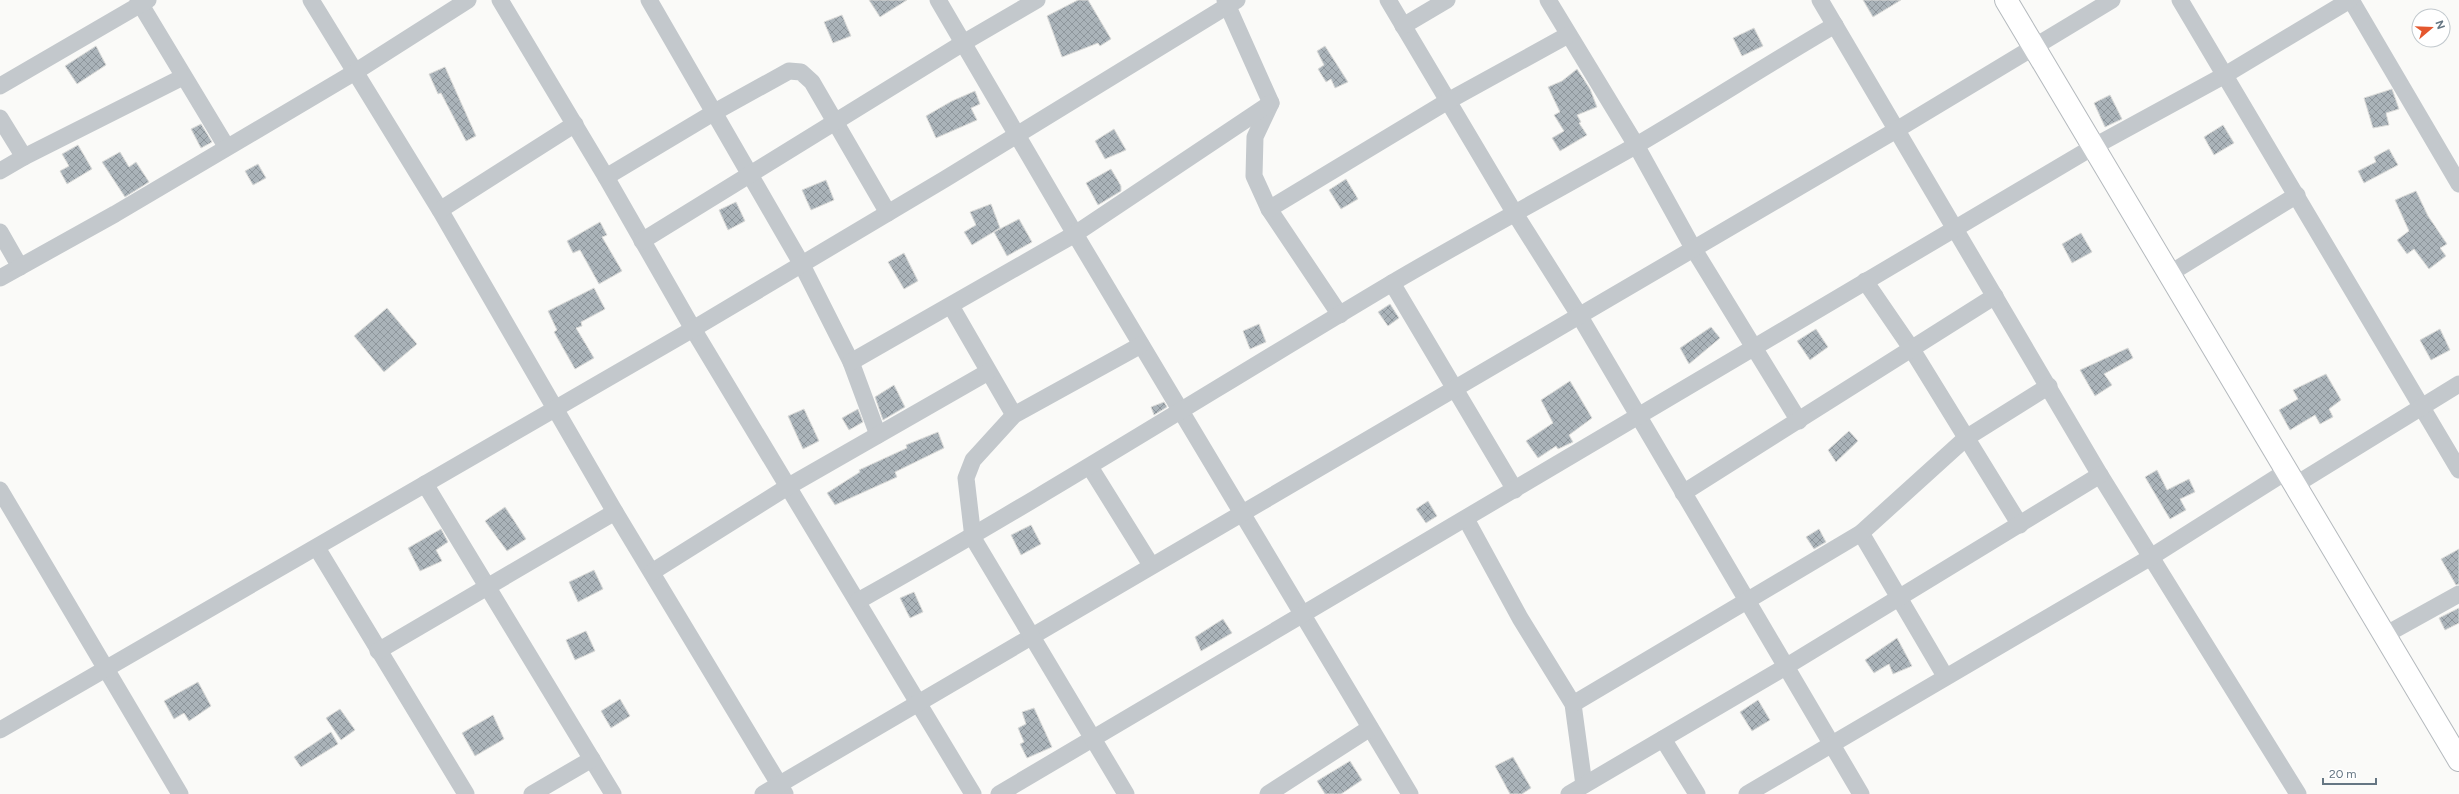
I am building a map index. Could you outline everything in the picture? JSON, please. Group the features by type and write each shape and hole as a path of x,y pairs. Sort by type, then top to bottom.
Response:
{"main road":[{"path":"2006,0 2459,760"}],"street":[{"path":"311,0 440,210 615,512 782,789"},
{"path":"0,278 115,214 226,146 355,72 468,0"},
{"path":"500,0 575,124 692,328 789,486 973,794"},
{"path":"649,0 713,113 802,263 851,362 878,436"},
{"path":"938,0 1240,513 1410,794"},
{"path":"642,242 963,43 1037,0"},
{"path":"1388,0 1514,212 1579,315 1861,794"},
{"path":"1403,26 1446,0"},
{"path":"1548,0 1636,145 1693,248 1799,421"},
{"path":"1820,0 1898,129 2100,475 2298,794"},
{"path":"763,794 782,789 918,702 1454,387 1898,129 2033,46 2112,0"},
{"path":"2180,0 2459,470"},
{"path":"999,794 1302,614 1639,417 1754,347 2093,147 2225,74 2351,0 2452,157 2459,184"},
{"path":"0,86 142,1 184,77 226,146"},
{"path":"0,730 317,548 888,213 1230,2 1272,103 1255,137 1253,156 1254,176 1269,208 1340,315"},
{"path":"858,602 973,538 1180,410 1392,283 1514,212 1636,145 1835,25"},
{"path":"1269,208 1448,101 1568,35"},
{"path":"606,177 713,113 789,71 801,72 812,82 888,213"},
{"path":"0,171 24,157 184,77"},
{"path":"851,362 1075,234 1272,103"},
{"path":"0,118 24,157"},
{"path":"440,210 575,124"},
{"path":"2169,274 2297,195"},
{"path":"0,232 20,267"},
{"path":"1865,281 1910,348 2020,525"},
{"path":"1392,283 1515,490"},
{"path":"1683,493 1799,421 1910,348 1995,296"},
{"path":"951,306 1014,415"},
{"path":"1126,794 973,538 966,478 973,460 1014,415 1141,345"},
{"path":"652,572 789,486 988,372"},
{"path":"1747,794 1945,676 2151,557 2291,478 2423,408 2459,384"},
{"path":"1574,704 1746,599 1861,533 1966,438 2049,386"},
{"path":"1090,467 1151,565"},
{"path":"1569,794 1787,666 2100,475"},
{"path":"425,484 613,794"},
{"path":"0,490 180,794"},
{"path":"378,651 615,512"},
{"path":"1466,519 1520,618 1574,704 1584,785"},
{"path":"1861,533 1945,676"},
{"path":"317,548 466,794"},
{"path":"2385,635 2459,594"},
{"path":"1268,794 1370,728"},
{"path":"1663,739 1697,794"},
{"path":"532,794 592,759"}],"building":[{"path":"869,0 907,0 880,17"},
{"path":"1078,0 1088,0 1111,39 1100,46 1098,43 1062,57 1047,16"},
{"path":"1863,0 1901,0 1873,17"},
{"path":"842,15 851,36 833,43 824,22"},
{"path":"1754,28 1763,46 1742,56 1733,38"},
{"path":"96,46 106,65 77,84 65,66"},
{"path":"1325,46 1348,82 1335,88 1331,79 1326,82 1318,69 1324,65 1317,51"},
{"path":"445,67 476,136 466,141 441,93 438,94 429,74"},
{"path":"1577,69 1590,89 1597,107 1577,115 1581,122 1579,123 1587,135 1560,151 1552,138 1564,131 1554,115 1560,112 1548,87 1562,81"},
{"path":"2392,89 2399,109 2386,113 2389,125 2373,128 2364,98"},
{"path":"975,91 980,104 971,108 977,120 936,138 926,116 952,101"},
{"path":"2110,95 2122,119 2105,127 2094,103"},
{"path":"201,124 212,142 201,148 191,129"},
{"path":"2223,125 2234,143 2214,155 2204,137"},
{"path":"1114,129 1126,150 1105,159 1095,141"},
{"path":"78,145 92,169 67,184 60,171 69,166 62,154"},
{"path":"2389,149 2398,165 2364,183 2358,171 2376,162 2374,157"},
{"path":"120,152 129,167 136,162 149,182 125,197 102,162"},
{"path":"258,164 266,178 253,185 245,171"},
{"path":"1111,169 1121,186 1121,191 1098,205 1086,183"},
{"path":"1346,179 1358,199 1341,209 1329,190"},
{"path":"826,180 834,200 811,210 802,190"},
{"path":"2416,191 2428,216 2447,244 2440,248 2446,256 2429,269 2414,249 2407,254 2397,240 2409,231 2395,200"},
{"path":"736,202 745,221 728,230 719,210"},
{"path":"991,204 1000,228 972,245 964,232 976,225 970,212"},
{"path":"1019,219 1032,242 1007,256 994,232"},
{"path":"600,222 607,235 602,237 622,271 599,284 580,250 573,253 567,241"},
{"path":"2081,233 2092,252 2072,263 2062,244"},
{"path":"904,253 918,281 904,289 888,262"},
{"path":"594,288 605,309 581,322 582,326 576,328 594,358 575,369 554,332 557,330 548,311"},
{"path":"1390,304 1399,318 1388,326 1378,312"},
{"path":"387,308 417,344 384,372 354,336"},
{"path":"1259,324 1266,342 1250,349 1243,331"},
{"path":"1711,327 1720,338 1689,364 1680,348"},
{"path":"1816,329 1828,347 1810,360 1797,341"},
{"path":"2440,329 2450,350 2431,360 2420,340"},
{"path":"2128,348 2133,358 2104,374 2112,385 2095,396 2080,370"},
{"path":"2326,374 2341,400 2329,409 2333,417 2320,424 2315,415 2290,430 2279,410 2298,399 2293,390"},
{"path":"1570,381 1592,418 1569,435 1573,442 1558,449 1556,446 1538,458 1526,441 1553,423 1541,400"},
{"path":"894,385 905,407 883,420 875,397"},
{"path":"1164,402 1167,407 1154,415 1151,407"},
{"path":"804,409 819,441 803,449 788,416"},
{"path":"858,409 863,422 849,430 842,418"},
{"path":"1849,431 1858,441 1836,462 1828,450"},
{"path":"938,432 944,448 895,472 897,477 835,505 827,493 860,472 859,470 907,448 906,445"},
{"path":"2157,470 2167,490 2189,479 2195,492 2180,499 2186,510 2170,519 2145,477"},
{"path":"1428,501 1437,516 1426,523 1416,509"},
{"path":"505,507 526,539 507,551 485,521"},
{"path":"1031,525 1041,544 1021,555 1011,535"},
{"path":"441,529 448,542 436,550 442,561 420,571 408,548"},
{"path":"1819,529 1826,542 1814,549 1806,537"},
{"path":"2459,549 2459,584 2456,585 2441,559"},
{"path":"594,570 603,589 578,602 569,582"},
{"path":"914,592 923,612 910,618 900,598"},
{"path":"2459,608 2459,623 2445,630 2439,618"},
{"path":"1223,619 1232,633 1201,651 1195,637"},
{"path":"586,631 595,651 575,660 566,640"},
{"path":"1897,638 1912,666 1893,674 1889,664 1874,673 1865,660"},
{"path":"198,682 211,706 189,721 184,713 174,719 164,701"},
{"path":"620,699 630,716 611,728 601,711"},
{"path":"1758,700 1770,720 1752,731 1740,712"},
{"path":"1034,708 1052,747 1027,758 1020,744 1024,742 1018,728 1026,724 1022,712"},
{"path":"340,709 355,730 341,740 326,718"},
{"path":"493,715 504,739 475,756 462,733"},
{"path":"331,732 338,744 301,767 294,757"},
{"path":"1513,757 1531,788 1522,794 1510,794 1495,766"},
{"path":"1350,761 1362,780 1341,794 1325,794 1317,781"}]}
